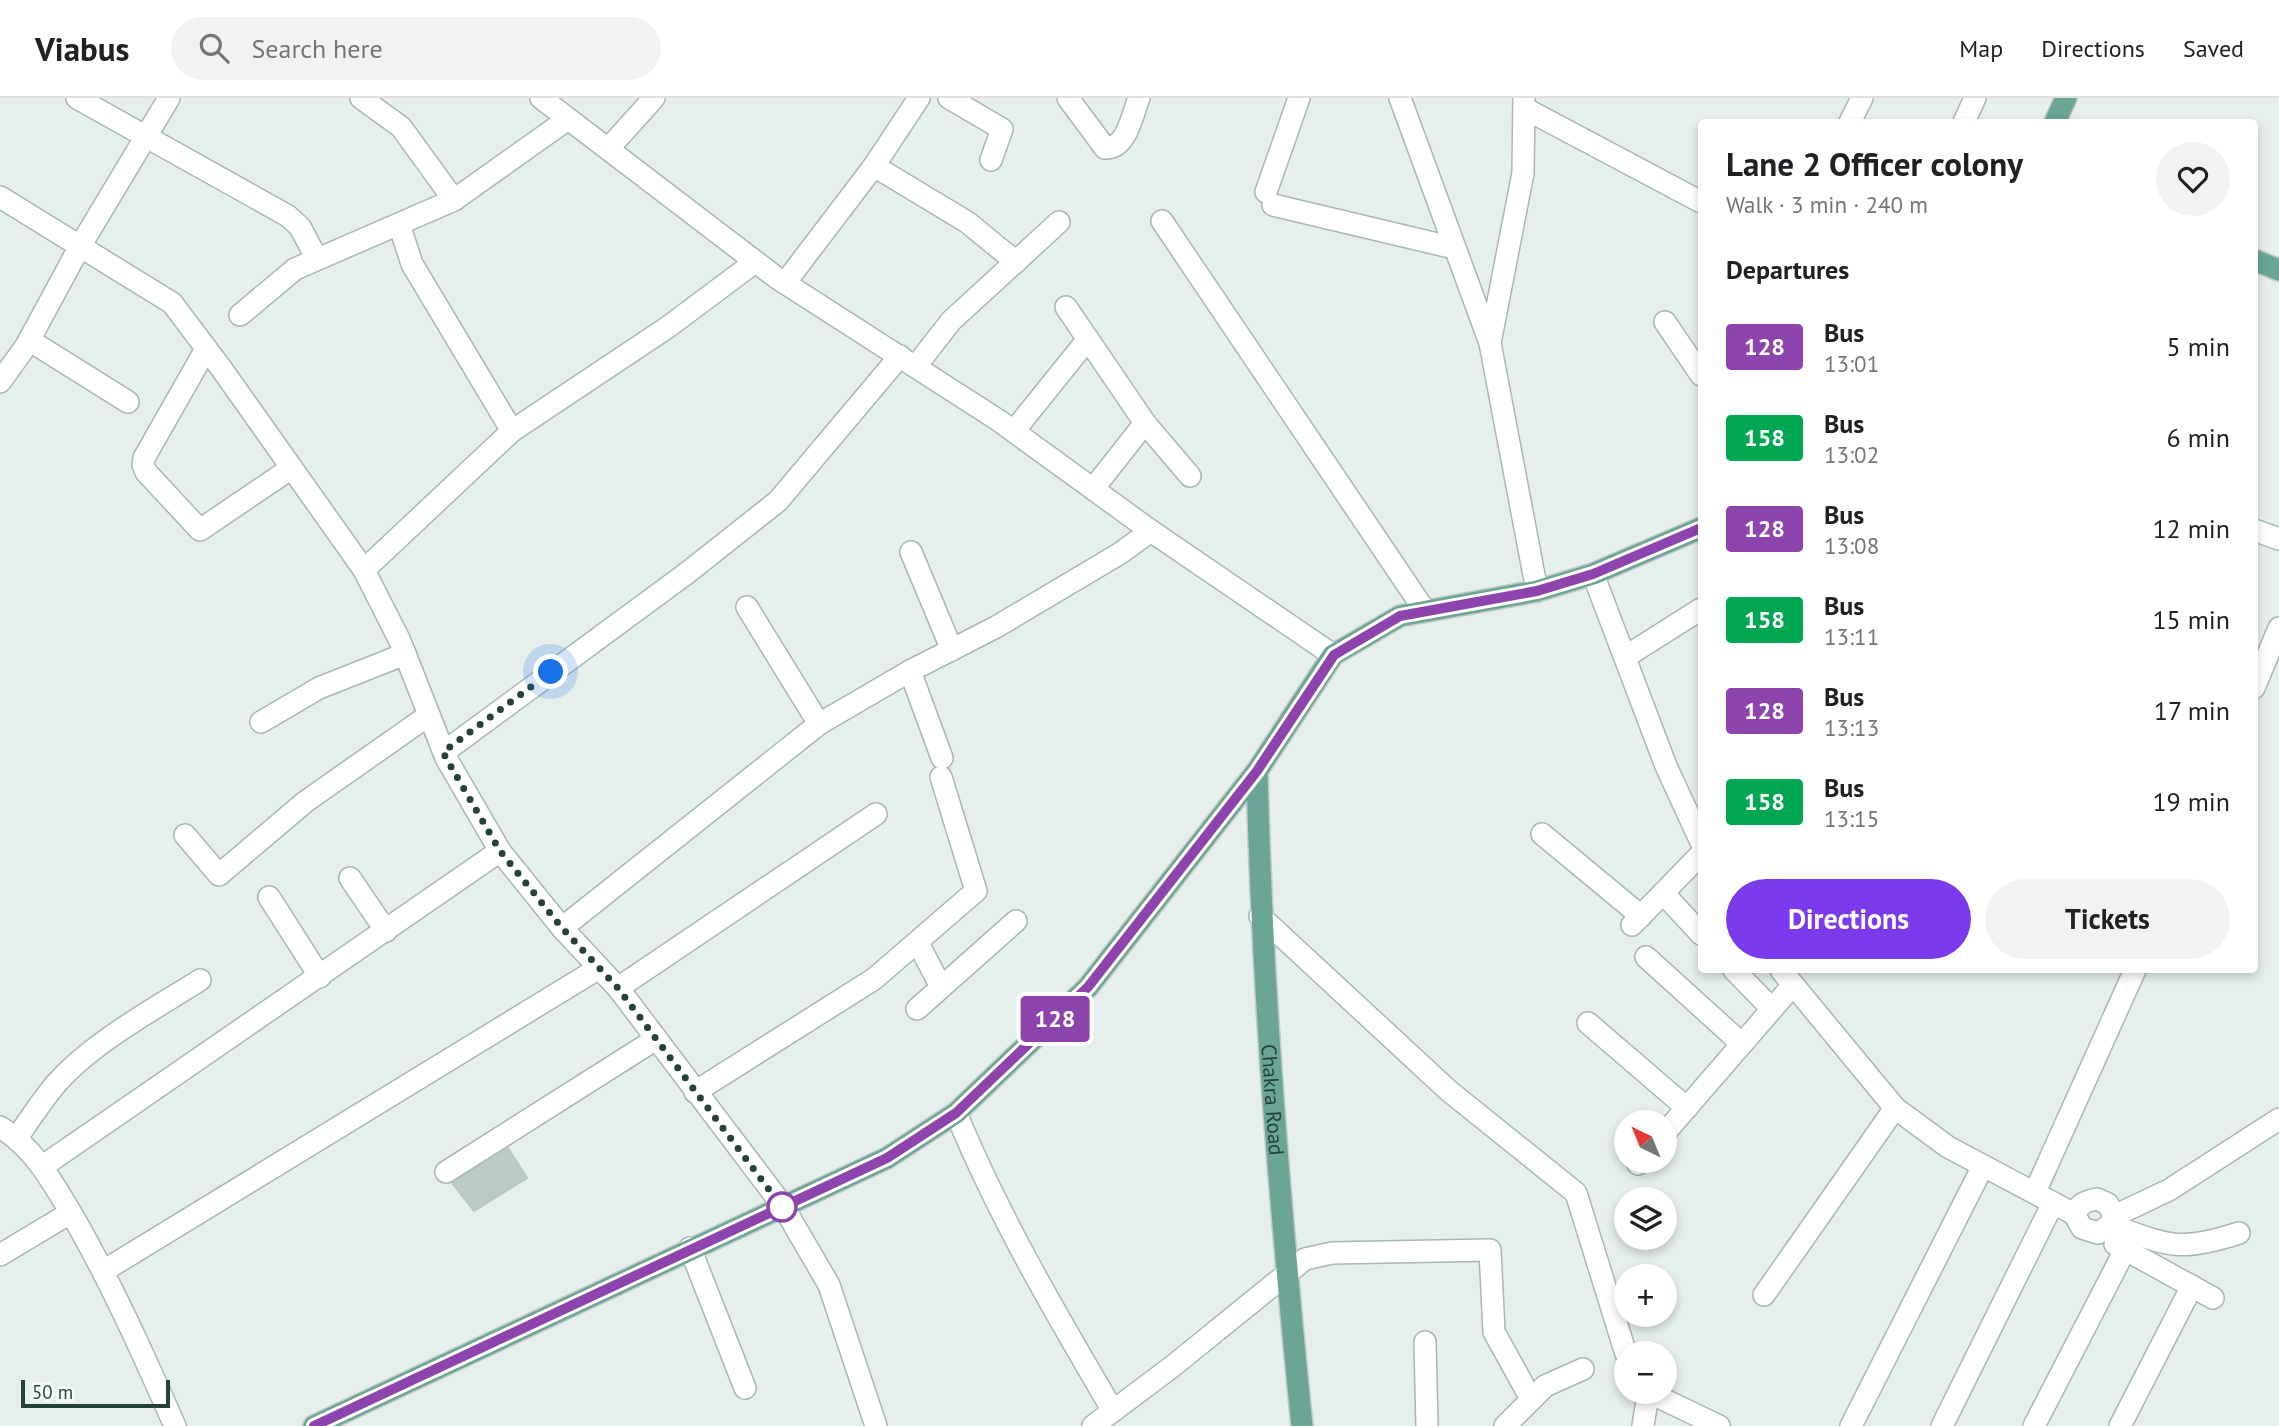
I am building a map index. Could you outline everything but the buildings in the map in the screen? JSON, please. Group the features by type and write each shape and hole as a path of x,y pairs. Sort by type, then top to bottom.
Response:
{"main road":[{"path":"2056,119 2066,98"},
{"path":"2258,262 2279,270"},
{"path":"314,1426 887,1158 956,1113 1088,987 1257,771 1334,655 1400,616 1537,591 1593,574 1698,529"},
{"name":"Chakra Road","path":"1257,771 1261,916 1286,1274 1301,1425"}],"street":[{"path":"77,98 288,216 300,227 317,259"},
{"path":"0,382 29,340 79,248 169,98"},
{"path":"361,98 401,127 454,200"},
{"path":"541,98 755,262 1014,431 1151,531 1334,655"},
{"path":"608,149 654,98"},
{"path":"785,283 874,166 919,98"},
{"path":"948,98 1002,129 991,160"},
{"path":"1068,98 1105,148 1121,144 1139,98"},
{"path":"1299,98 1269,199 1454,248"},
{"path":"1400,98 1490,343 1537,591"},
{"path":"1852,119 1862,98"},
{"path":"1965,119 1975,98"},
{"path":"1490,343 1523,173 1524,103 1698,200"},
{"path":"240,315 295,269 454,200 568,119"},
{"path":"874,166 968,222 1016,262"},
{"path":"0,197 172,303 364,570 405,654 443,752 500,851 562,928 618,988 783,1206 829,1285 876,1426"},
{"path":"1162,221 1425,611"},
{"path":"443,752 687,573 778,501 908,361 1059,222"},
{"path":"399,224 412,264 512,430"},
{"path":"364,570 512,430 668,327 755,262"},
{"path":"1066,307 1145,423 1190,476"},
{"path":"1665,322 1698,370"},
{"path":"1014,431 1088,339"},
{"path":"29,340 128,402"},
{"path":"206,349 145,458 142,465 146,472 200,530 290,469"},
{"path":"1093,489 1145,423"},
{"path":"562,928 819,724 1119,554 1151,531"},
{"path":"2258,532 2279,540"},
{"path":"911,552 953,650"},
{"path":"1593,574 1667,766 1698,835"},
{"path":"747,607 819,724"},
{"path":"1625,657 1698,611"},
{"path":"2258,678 2279,628"},
{"path":"261,722 319,688 405,654"},
{"path":"695,1092 874,979 976,891 942,767 910,671"},
{"path":"185,835 219,875 305,802 429,715"},
{"path":"618,988 876,814"},
{"path":"1542,834 1637,920 1698,857"},
{"path":"43,1166 500,851"},
{"path":"350,878 386,931"},
{"path":"1663,893 1698,931"},
{"path":"269,897 320,977"},
{"path":"1261,916 1449,1091 1576,1193 1622,1341"},
{"path":"917,1009 1016,921"},
{"path":"918,943 941,987"},
{"path":"1646,957 1742,1044"},
{"path":"105,1270 599,968"},
{"path":"1737,973 1772,1009"},
{"path":"1942,1426 2044,1197 2134,973"},
{"path":"1677,1119 1772,1009 1787,977 1895,1108 1948,1147 2074,1214 2082,1228 2107,1225 2279,1119"},
{"path":"175,1426 105,1270 43,1166 8,1133 73,1068 129,1026 200,980"},
{"path":"1588,1023 1687,1108"},
{"path":"446,1172 656,1039"},
{"path":"1764,1295 1895,1108"},
{"path":"956,1113 978,1166 1051,1306 1112,1411"},
{"path":"1851,1426 1982,1167"},
{"path":"2074,1214 2077,1208 2087,1201 2097,1199 2108,1204 2107,1225 2125,1250 2213,1298"},
{"path":"0,1255 70,1213"},
{"path":"2107,1225 2174,1247 2217,1241 2239,1233"},
{"path":"1093,1426 1305,1259 1332,1253 1478,1247 1490,1250 1494,1332 1531,1399"},
{"path":"690,1248 745,1388"},
{"path":"2034,1426 2125,1250"},
{"path":"2120,1426 2192,1286"},
{"path":"1425,1342 1427,1426"},
{"path":"1505,1426 1545,1387 1583,1369"},
{"path":"1643,1426 1646,1404"},
{"path":"1671,1404 1719,1426"}],"bus line":[{"name":"128","path":"314,1426 887,1158 956,1113 1088,987 1174,881 1257,771 1334,655 1400,616 1537,591 1593,574 1698,529"}],"route":[{"path":"551,672 443,752 500,851 562,928 618,988 782,1207"}]}
